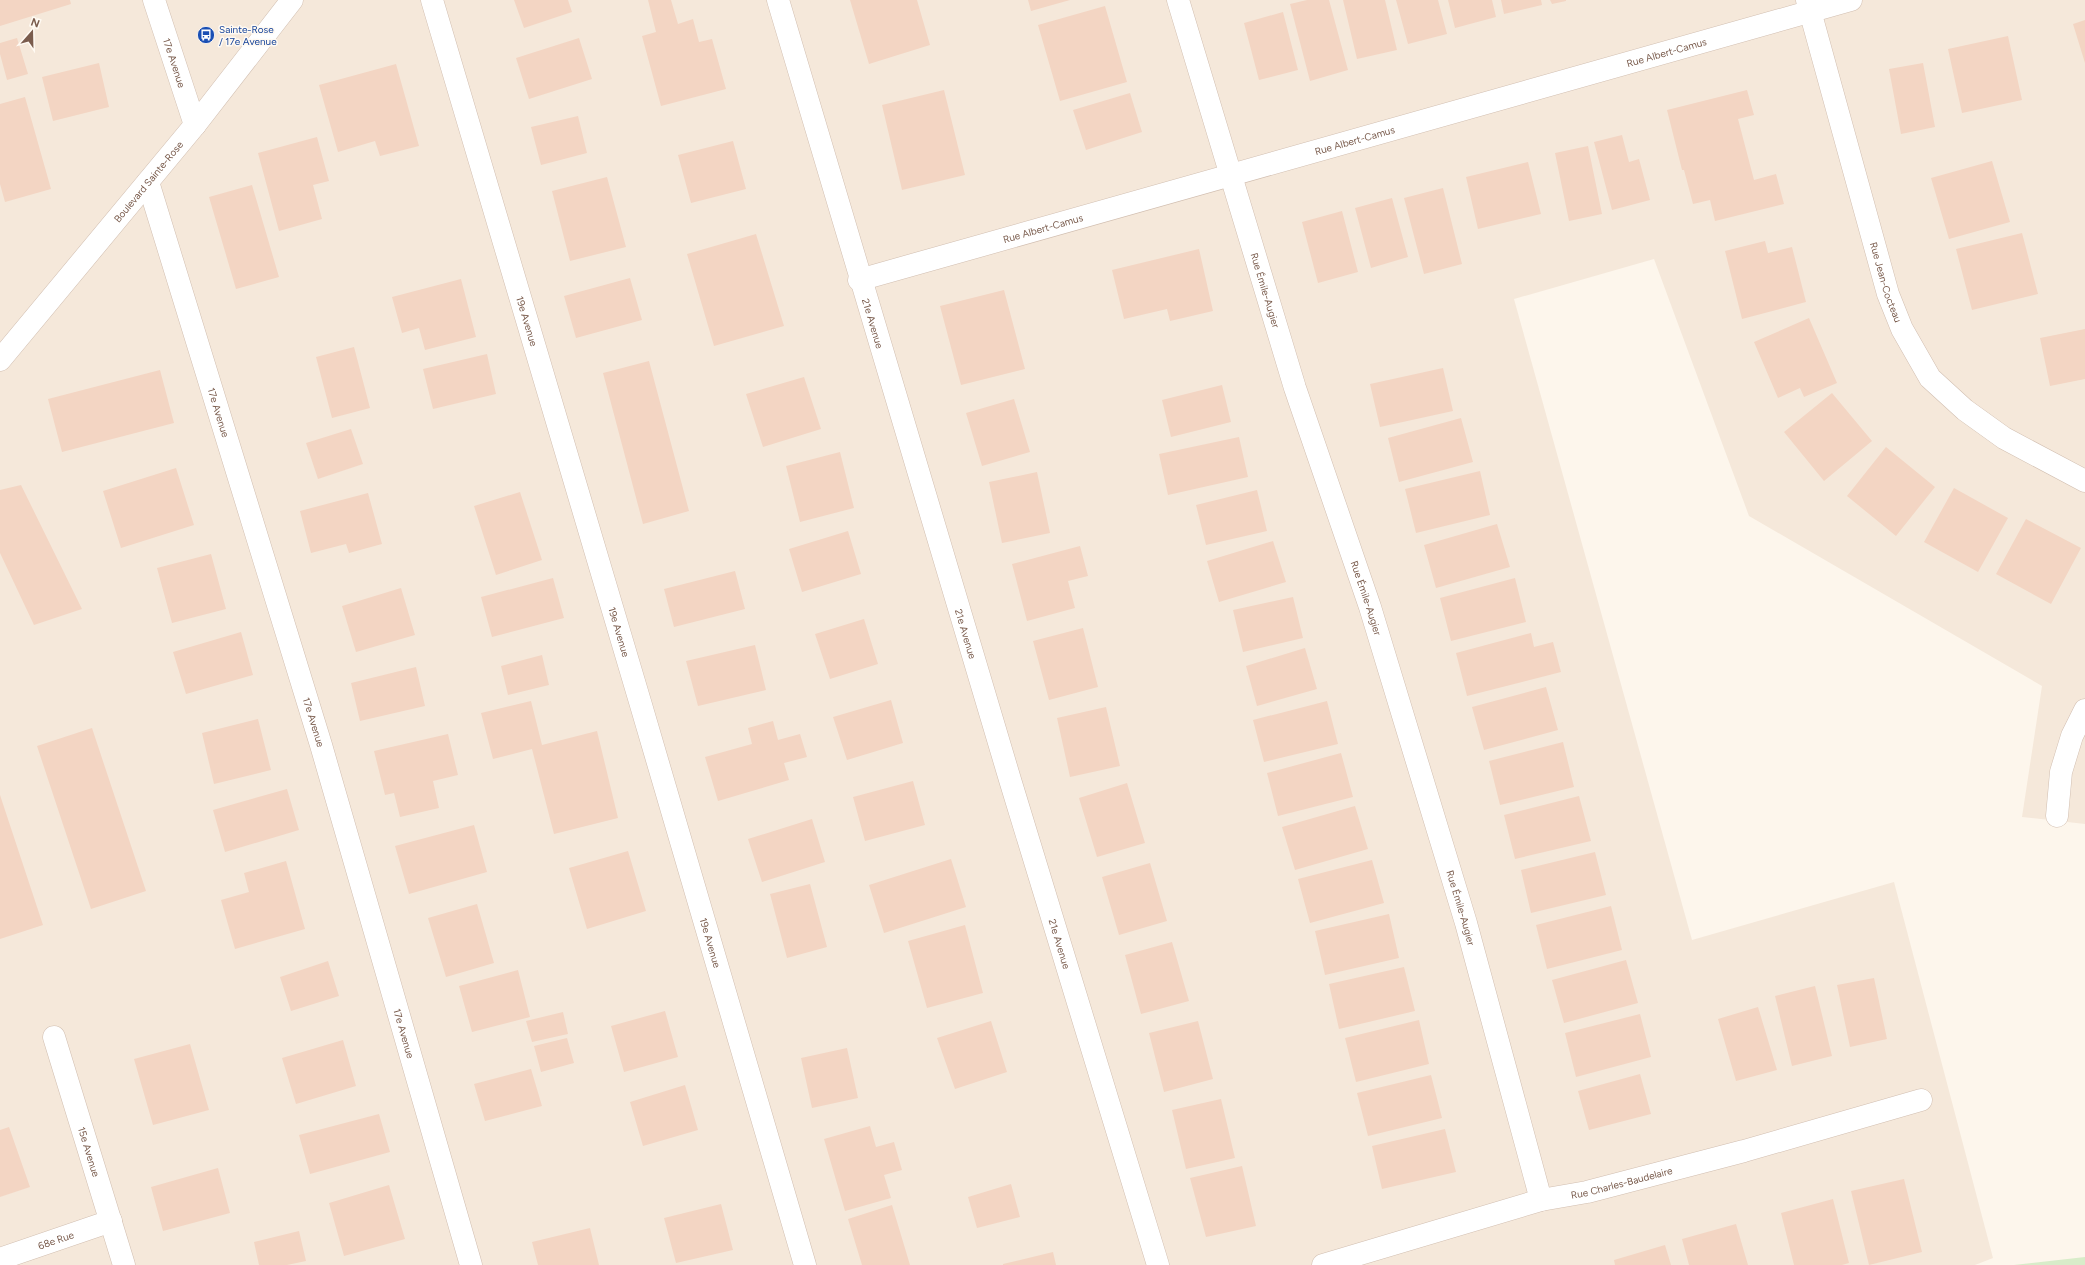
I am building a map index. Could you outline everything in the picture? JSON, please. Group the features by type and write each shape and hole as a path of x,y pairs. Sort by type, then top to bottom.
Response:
{"street":[{"name":"17e Avenue","path":"154,0 195,125"},
{"name":"Boulevard Sainte-Rose","path":"0,360 195,125 292,0"},
{"name":"19e Avenue","path":"432,0 642,705 805,1265"},
{"name":"21e Avenue","path":"778,0 859,280 1020,815 1158,1265"},
{"name":"Rue Émile-Augier","path":"1178,0 1295,388 1370,607 1466,923 1541,1200"},
{"name":"Rue Albert-Camus","path":"859,280 1230,175 1809,6 1851,0"},
{"name":"Rue Jean-Cocteau","path":"1809,6 1888,294 1902,329 1930,378 1965,410 2004,438 2085,481"},
{"name":"17e Avenue","path":"148,182 321,745 471,1265"},
{"path":"2057,816 2061,772 2072,736 2085,710"},
{"name":"15e Avenue","path":"54,1037 124,1265"},
{"name":"Rue Charles-Baudelaire","path":"1323,1265 1541,1200 1587,1192 1744,1151 1921,1100"},
{"name":"68e Rue","path":"0,1259 111,1221"}],"shaded area":[{"path":"0,0 2085,0 2085,824 2022,817 2042,686 1749,516 1654,259 1514,299 1692,940 1894,882 1993,1258 1975,1265 0,1265"}],"green space":[{"path":"2085,1257 2085,1265 2014,1265"}],"building":[{"path":"0,0 70,0 71,4 0,26"},
{"path":"514,0 568,0 572,12 524,28"},
{"path":"648,0 671,0 678,24 693,19 699,42 712,39 726,89 661,106 642,36 656,32"},
{"path":"850,0 917,0 930,45 869,64"},
{"path":"1028,0 1070,0 1031,11"},
{"path":"1307,0 1329,0 1348,70 1310,81 1290,4"},
{"path":"1343,0 1385,0 1397,50 1357,59"},
{"path":"1396,0 1438,0 1447,34 1408,44"},
{"path":"1448,0 1492,0 1496,17 1455,28"},
{"path":"1501,0 1541,0 1542,5 1504,14"},
{"path":"1550,0 1566,0 1566,1 1552,4"},
{"path":"1105,6 1127,82 1060,101 1038,25"},
{"path":"1283,12 1298,70 1259,80 1244,23"},
{"path":"2085,20 2085,63 2073,24"},
{"path":"2008,36 2022,100 1962,113 1948,49"},
{"path":"17,38 28,74 7,80 0,54 0,43"},
{"path":"579,38 592,79 529,99 516,58"},
{"path":"99,63 109,107 53,121 42,77"},
{"path":"1923,63 1935,127 1901,134 1889,69"},
{"path":"396,64 419,146 380,156 375,141 338,152 319,85"},
{"path":"944,90 965,175 902,190 882,105"},
{"path":"1747,90 1754,115 1738,119 1754,180 1776,174 1784,204 1715,221 1710,200 1693,204 1684,170 1682,170 1667,110"},
{"path":"1130,93 1142,132 1086,150 1073,110"},
{"path":"25,97 51,189 5,202 0,184 0,104"},
{"path":"578,116 587,153 541,165 531,127"},
{"path":"1622,135 1629,162 1639,159 1650,200 1612,210 1594,142"},
{"path":"317,137 329,181 313,185 322,219 279,231 258,153"},
{"path":"733,141 746,189 691,203 678,155"},
{"path":"1588,146 1602,214 1569,221 1555,153"},
{"path":"1992,161 2010,222 1949,239 1931,178"},
{"path":"1528,162 1541,214 1478,229 1466,177"},
{"path":"607,177 626,247 570,261 552,191"},
{"path":"252,185 279,277 236,289 209,197"},
{"path":"1443,188 1462,264 1424,274 1404,198"},
{"path":"1392,198 1408,257 1371,268 1355,208"},
{"path":"1342,211 1358,272 1318,283 1302,222"},
{"path":"2022,233 2038,294 1972,310 1956,249"},
{"path":"756,234 784,326 714,346 687,254"},
{"path":"1765,241 1768,253 1792,247 1806,302 1742,319 1725,251"},
{"path":"1199,249 1213,311 1170,321 1167,309 1124,319 1112,270"},
{"path":"630,278 642,320 576,338 564,296"},
{"path":"461,279 476,337 425,350 419,328 402,333 392,297"},
{"path":"1004,290 1025,369 961,385 940,306"},
{"path":"1809,318 1837,383 1804,397 1800,388 1778,398 1754,342"},
{"path":"2085,329 2085,379 2050,386 2040,338"},
{"path":"354,347 370,408 332,418 316,357"},
{"path":"487,354 496,394 433,409 423,369"},
{"path":"649,361 689,511 643,524 603,373"},
{"path":"1443,368 1453,411 1380,427 1370,384"},
{"path":"160,370 174,423 62,452 48,399"},
{"path":"804,377 821,429 763,447 746,394"},
{"path":"1222,385 1231,422 1171,437 1162,400"},
{"path":"1832,393 1872,441 1824,481 1784,432"},
{"path":"1014,399 1030,452 982,466 966,413"},
{"path":"1461,418 1473,462 1399,482 1388,438"},
{"path":"351,429 363,464 318,479 306,443"},
{"path":"1239,437 1248,477 1168,495 1159,454"},
{"path":"1886,447 1935,487 1896,536 1847,496"},
{"path":"840,452 854,508 800,522 786,466"},
{"path":"176,468 194,525 121,548 103,491"},
{"path":"1480,471 1490,515 1416,533 1405,489"},
{"path":"1037,472 1050,533 1002,543 989,482"},
{"path":"21,485 82,609 34,625 0,553 0,490"},
{"path":"1954,488 2008,518 1978,572 1924,542"},
{"path":"1257,490 1267,531 1206,545 1196,505"},
{"path":"520,492 542,560 496,575 474,506"},
{"path":"368,493 382,544 349,553 346,544 311,553 300,511"},
{"path":"2026,519 2081,548 2051,604 1996,574"},
{"path":"1497,524 1510,567 1436,588 1424,545"},
{"path":"848,531 861,574 802,592 789,549"},
{"path":"1273,541 1286,582 1219,602 1207,561"},
{"path":"1080,546 1088,576 1068,581 1075,608 1027,621 1012,564"},
{"path":"211,554 226,609 172,623 157,568"},
{"path":"735,571 745,609 674,627 664,589"},
{"path":"553,578 564,618 492,637 481,597"},
{"path":"1515,578 1526,622 1451,641 1440,598"},
{"path":"401,588 415,635 356,652 342,606"},
{"path":"1293,597 1303,638 1243,652 1233,610"},
{"path":"864,619 878,664 830,679 815,634"},
{"path":"1083,628 1098,687 1049,700 1033,641"},
{"path":"241,632 253,675 186,694 173,652"},
{"path":"1531,633 1534,647 1553,642 1561,672 1467,696 1456,653"},
{"path":"755,645 766,690 698,706 686,661"},
{"path":"1305,648 1317,689 1257,706 1246,666"},
{"path":"542,655 549,685 508,695 501,666"},
{"path":"416,667 425,706 360,721 351,683"},
{"path":"1546,687 1558,730 1484,750 1472,707"},
{"path":"891,700 903,743 847,760 833,717"},
{"path":"531,701 542,745 597,731 618,818 554,834 532,749 493,759 481,713"},
{"path":"1327,701 1338,744 1264,762 1253,720"},
{"path":"1106,707 1120,766 1070,777 1057,718"},
{"path":"258,719 271,770 214,784 202,733"},
{"path":"773,721 778,740 800,734 807,757 784,763 789,780 718,801 705,757 752,744 748,728"},
{"path":"92,728 146,891 91,909 37,746"},
{"path":"448,734 458,775 433,781 439,808 400,817 394,793 385,795 374,751"},
{"path":"1563,742 1574,787 1500,805 1489,761"},
{"path":"1341,753 1353,797 1278,816 1267,773"},
{"path":"913,781 925,825 865,841 853,797"},
{"path":"1127,783 1145,843 1097,857 1079,798"},
{"path":"287,789 299,830 225,852 213,810"},
{"path":"0,795 43,925 0,939"},
{"path":"1579,796 1591,841 1515,859 1504,815"},
{"path":"1355,806 1368,849 1295,870 1282,827"},
{"path":"812,819 825,862 762,882 748,839"},
{"path":"474,825 487,872 409,894 395,846"},
{"path":"628,851 646,911 587,929 569,868"},
{"path":"1595,852 1606,895 1531,913 1521,870"},
{"path":"951,859 966,907 884,933 869,885"},
{"path":"1372,860 1384,903 1310,923 1298,879"},
{"path":"286,861 305,929 235,949 221,900 249,892 244,873"},
{"path":"1150,863 1167,921 1119,935 1102,877"},
{"path":"810,884 827,947 787,958 770,894"},
{"path":"477,904 494,963 446,977 428,918"},
{"path":"1611,906 1622,950 1547,969 1536,925"},
{"path":"1389,914 1399,958 1325,975 1315,931"},
{"path":"965,925 983,993 927,1008 908,941"},
{"path":"1172,942 1189,1001 1141,1014 1125,955"},
{"path":"1626,960 1638,1003 1564,1023 1552,980"},
{"path":"328,961 339,996 291,1011 280,977"},
{"path":"1404,967 1415,1011 1339,1029 1329,984"},
{"path":"518,970 530,1017 472,1032 459,986"},
{"path":"1874,978 1887,1039 1850,1047 1837,985"},
{"path":"1815,986 1832,1056 1792,1066 1775,996"},
{"path":"1758,1007 1777,1070 1736,1081 1718,1019"},
{"path":"665,1011 678,1057 624,1072 611,1026"},
{"path":"563,1012 568,1034 532,1042 526,1021"},
{"path":"1640,1014 1651,1057 1576,1077 1565,1033"},
{"path":"1419,1020 1429,1064 1356,1082 1345,1038"},
{"path":"991,1021 1007,1072 955,1089 937,1038"},
{"path":"1198,1021 1213,1079 1164,1092 1149,1033"},
{"path":"567,1038 574,1063 541,1072 534,1046"},
{"path":"343,1040 356,1086 296,1104 282,1058"},
{"path":"190,1044 209,1110 153,1125 134,1059"},
{"path":"847,1048 858,1098 812,1108 801,1058"},
{"path":"531,1069 542,1106 485,1121 474,1084"},
{"path":"1640,1074 1651,1114 1589,1130 1578,1091"},
{"path":"1431,1075 1442,1118 1368,1136 1357,1093"},
{"path":"685,1085 698,1130 643,1146 630,1102"},
{"path":"1221,1099 1235,1158 1186,1169 1172,1110"},
{"path":"379,1114 390,1152 310,1174 299,1135"},
{"path":"870,1126 876,1147 894,1142 902,1170 884,1175 891,1198 845,1211 824,1139"},
{"path":"9,1127 30,1187 0,1197 0,1130"},
{"path":"1445,1129 1456,1172 1382,1189 1372,1146"},
{"path":"1242,1166 1256,1226 1206,1237 1190,1178"},
{"path":"218,1168 230,1213 163,1231 151,1187"},
{"path":"1904,1179 1922,1252 1869,1265 1851,1191"},
{"path":"1011,1184 1020,1217 977,1228 968,1197"},
{"path":"389,1185 405,1239 344,1256 329,1203"},
{"path":"1833,1199 1849,1263 1842,1265 1794,1265 1781,1213"},
{"path":"721,1204 733,1250 676,1263 664,1218"},
{"path":"892,1205 910,1265 862,1265 848,1219"},
{"path":"1736,1224 1748,1265 1689,1265 1682,1239"},
{"path":"590,1228 599,1265 538,1265 532,1242"},
{"path":"299,1231 306,1261 287,1265 259,1265 254,1242"},
{"path":"1665,1245 1671,1265 1615,1265 1614,1260"},
{"path":"1053,1252 1056,1265 1003,1265 1003,1264"}],"place":[{"name":"Sainte-Rose / 17e Avenue","path":"206,35"}]}
